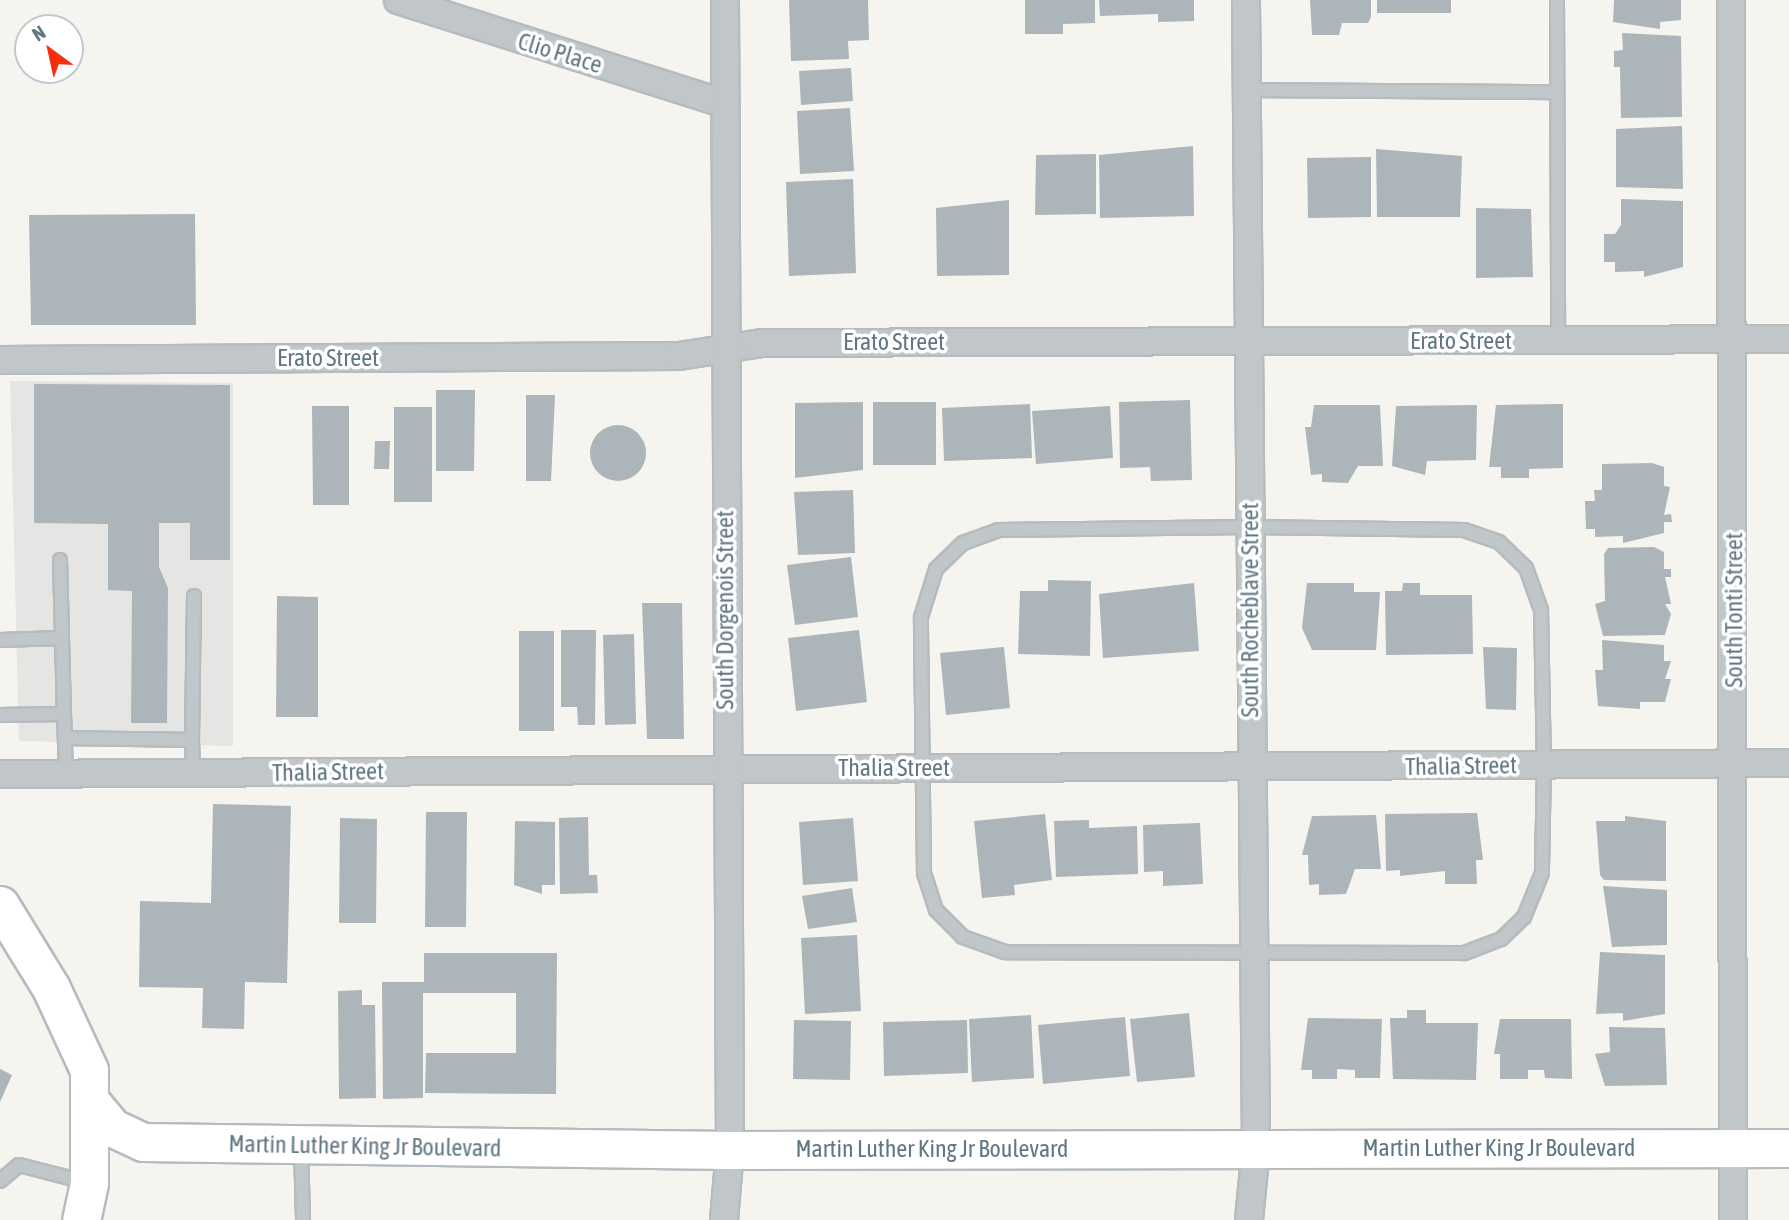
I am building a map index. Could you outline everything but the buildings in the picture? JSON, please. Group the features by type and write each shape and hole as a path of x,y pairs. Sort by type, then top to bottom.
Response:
{"street":[{"name":"Clio Place","path":"398,0 723,103"},
{"name":"South Dorgenois Street","path":"724,1220 730,1150 725,767 725,0"},
{"name":"South Rocheblave Street","path":"1246,0 1256,1149 1249,1220"},
{"name":"South Tonti Street","path":"1731,0 1737,1149 1733,1220"},
{"name":"Erato Street","path":"0,360 679,356 762,343 1789,339"},
{"name":"Thalia Street","path":"0,774 725,767 1252,768 1789,763"},
{"path":"0,905 73,1030 89,1070 89,1183 81,1220"},
{"name":"Martin Luther King Jr Boulevard","path":"90,1101 113,1128 144,1142 730,1150 1789,1148"}],"lane":[{"path":"1557,0 1558,340"},
{"path":"1247,90 1558,92"},
{"path":"1250,527 1464,530 1506,546 1531,574 1540,602 1544,765 1539,889 1524,917 1501,939 1464,953 1005,952 969,941 941,916 925,882 922,603 932,575 957,547 1005,529 1250,527"},
{"path":"60,559 66,774"},
{"path":"193,774 194,596"},
{"path":"0,640 62,638"},
{"path":"0,715 64,714"},
{"path":"66,738 192,740"},
{"path":"301,1146 303,1220"},
{"path":"0,1181 19,1165 89,1183"}],"shaded area":[{"path":"10,381 233,383 233,746 19,741"}]}
